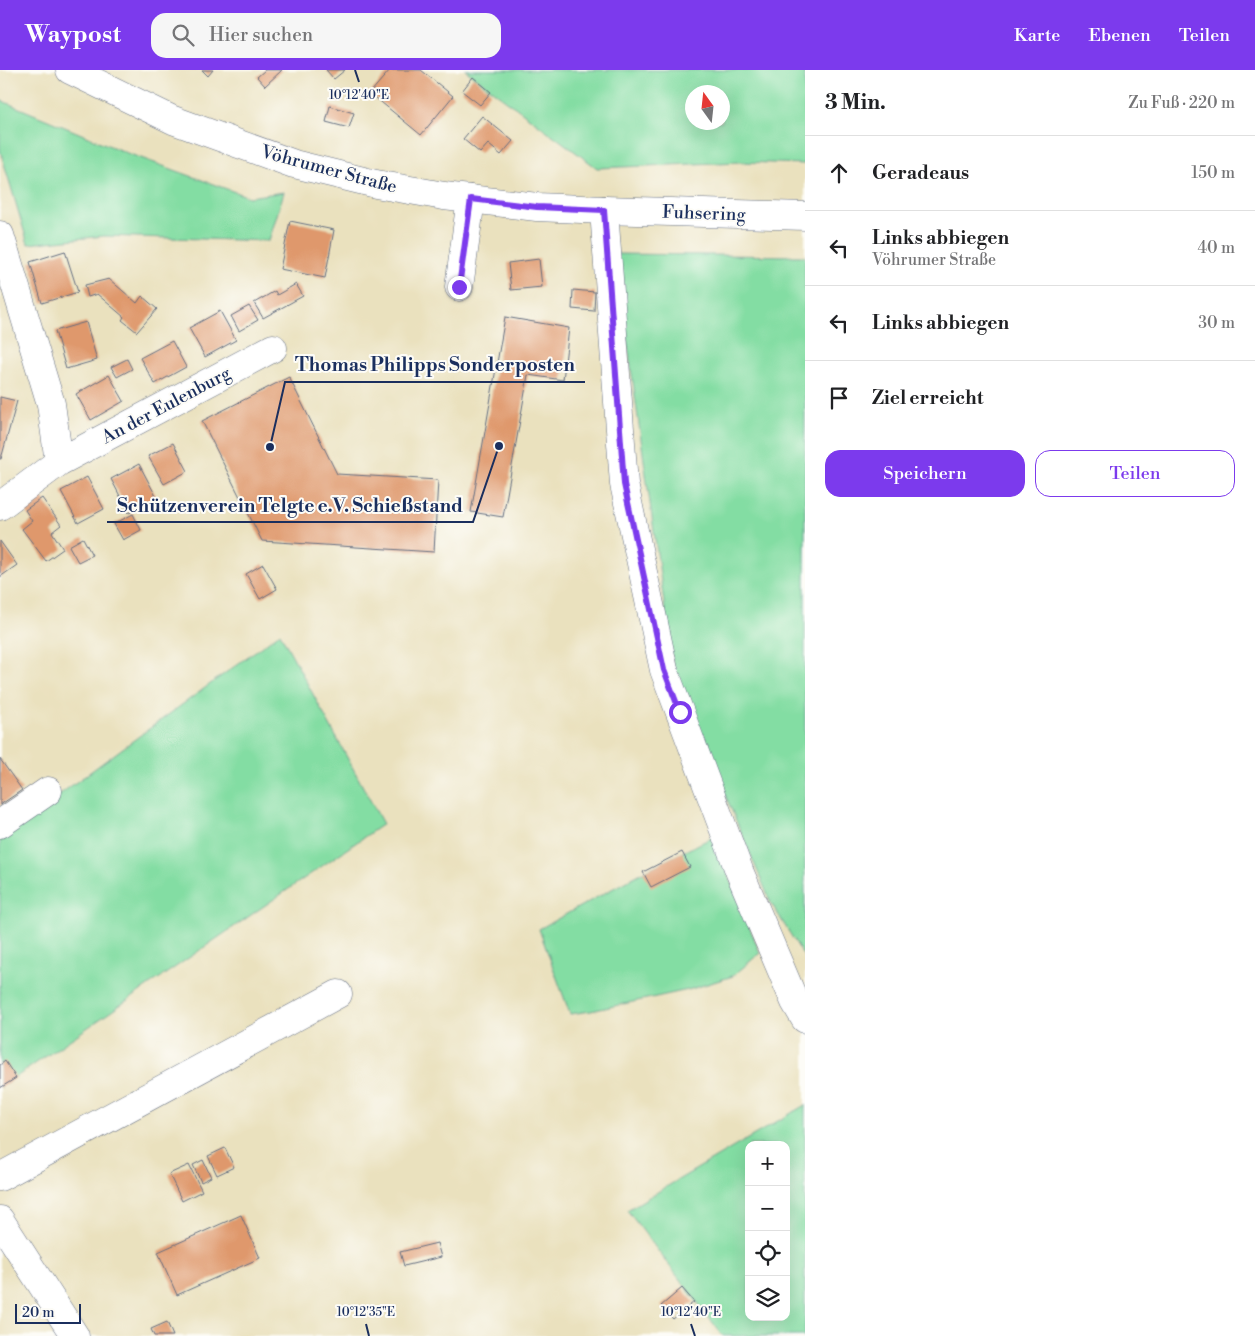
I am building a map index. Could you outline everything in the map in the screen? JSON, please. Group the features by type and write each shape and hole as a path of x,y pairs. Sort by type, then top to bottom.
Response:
{"main road":[{"name":"Vöhrumer Straße","path":"70,70 172,120 294,164 376,184 471,199 537,207 604,210"},
{"path":"459,287 471,199"},
{"path":"604,210 624,484 664,670 740,873 795,1002 805,1019"},
{"name":"Fuhsering","path":"604,210 805,216"},
{"path":"0,235 51,404 59,462"},
{"name":"An der Eulenburg","path":"0,506 59,462 273,348"},
{"path":"0,824 48,791"},
{"path":"0,1178 338,994"},
{"path":"0,1220 76,1336"}],"green space":[{"path":"465,70 805,70 805,164 740,162 597,168"},
{"path":"0,100 127,153 249,197 284,192 269,241 104,236 28,244 0,150"},
{"path":"615,254 805,256 805,958 771,903 674,674"},
{"path":"280,633 383,824 0,1088 0,838"},
{"path":"713,837 760,953 733,976 688,990 570,1014 539,929 643,872"},
{"path":"805,1105 805,1336 723,1336 627,1210"}],"building":[{"path":"202,70 213,70 208,76"},
{"path":"265,70 282,70 265,86 257,77"},
{"path":"326,70 345,70 334,79"},
{"path":"390,70 421,70 453,96 421,135 370,93"},
{"path":"473,77 491,92 480,105 462,91"},
{"path":"330,106 354,113 349,128 326,122"},
{"path":"482,116 513,141 501,155 488,144 480,153 463,139"},
{"path":"290,221 334,230 325,278 280,269"},
{"path":"65,251 78,292 42,303 30,262"},
{"path":"539,259 542,287 511,290 508,263"},
{"path":"109,279 137,303 142,296 157,309 137,332 122,320 124,317 97,294 88,297 85,285"},
{"path":"296,284 303,296 263,318 254,303 275,291 277,295"},
{"path":"573,290 595,292 594,311 572,309"},
{"path":"249,306 258,320 239,331 231,316"},
{"path":"220,311 236,340 205,357 189,328"},
{"path":"505,317 569,328 563,380 528,375 503,517 471,512"},
{"path":"86,322 97,360 66,369 55,331"},
{"path":"172,341 186,367 155,384 140,358"},
{"path":"127,359 132,369 117,377 111,367"},
{"path":"109,375 124,401 91,420 76,394"},
{"path":"289,377 337,474 438,480 434,552 262,541 202,421"},
{"path":"0,397 17,401 1,459 0,459"},
{"path":"173,443 188,471 164,484 148,456"},
{"path":"139,464 157,498 129,513 111,479"},
{"path":"87,477 104,509 78,523 61,491"},
{"path":"42,498 61,525 52,532 63,549 46,561 22,529 32,521 25,510"},
{"path":"133,514 141,530 123,540 114,524"},
{"path":"83,538 92,555 78,562 69,546"},
{"path":"0,541 17,565 0,577"},
{"path":"263,564 277,589 260,599 246,574"},
{"path":"0,759 22,790 0,805"},
{"path":"682,852 690,867 651,887 643,872"},
{"path":"5,1061 16,1078 0,1088 0,1065"},
{"path":"225,1148 234,1167 217,1175 208,1156"},
{"path":"203,1160 211,1177 201,1182 193,1165"},
{"path":"189,1165 202,1191 182,1201 169,1174"},
{"path":"241,1215 260,1258 177,1295 158,1252"},
{"path":"437,1243 441,1257 404,1266 400,1252"},
{"path":"682,1288 694,1302 673,1319 661,1306"},
{"path":"167,1322 173,1336 154,1336 151,1329"}],"place":[{"name":"Schützenverein Telgte e.V. Schießstand","path":"499,446"},
{"name":"Thomas Philipps Sonderposten","path":"270,447"}],"route":[{"path":"459,287 471,199 537,207 604,210 624,484 664,670 680,712"}]}
